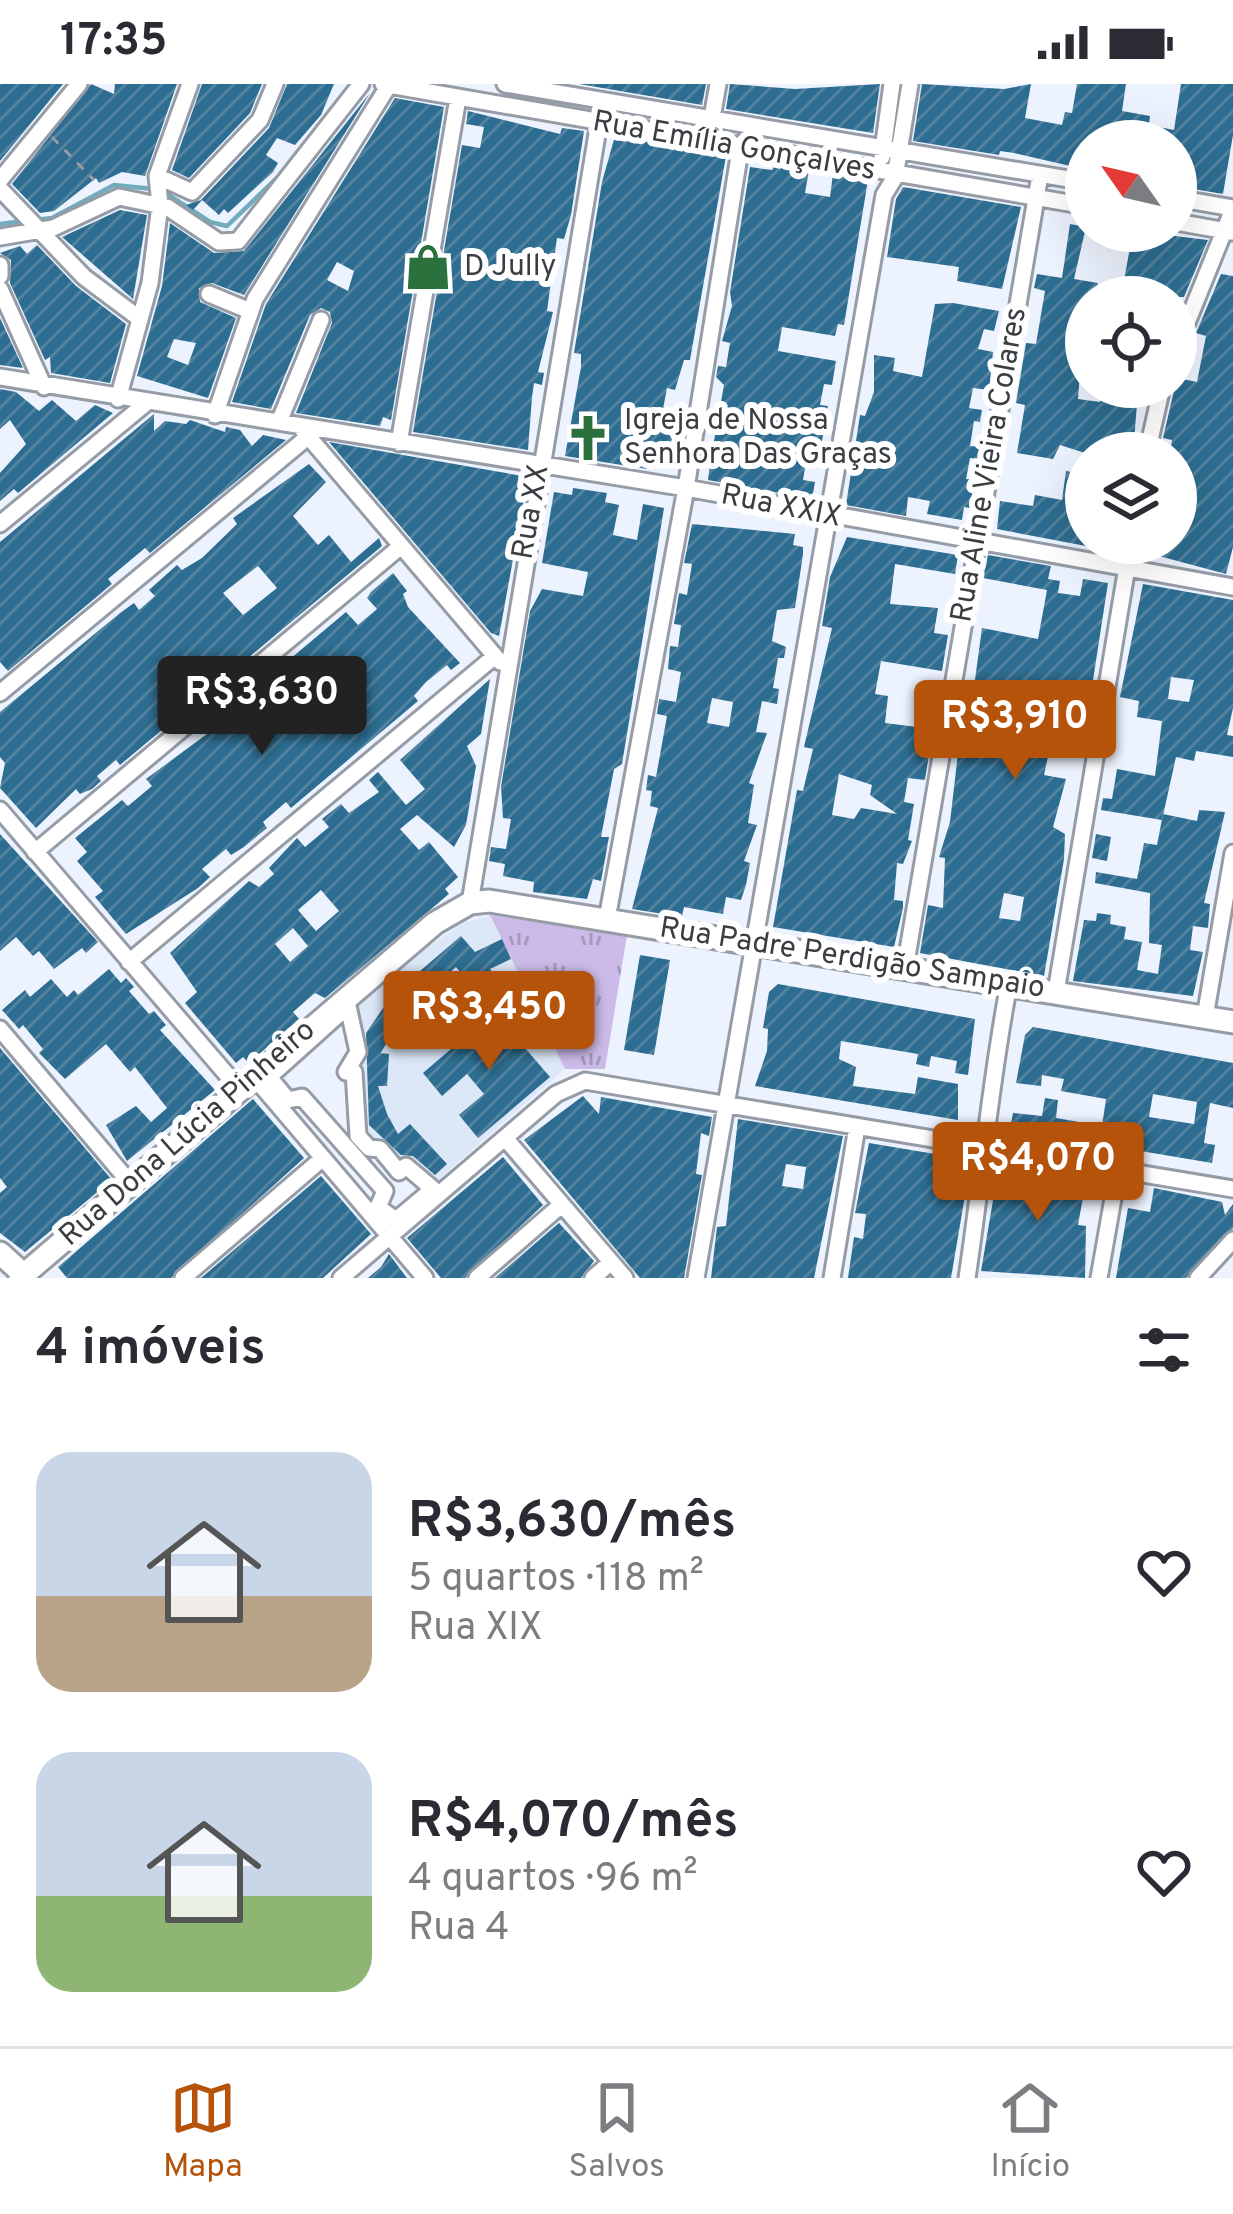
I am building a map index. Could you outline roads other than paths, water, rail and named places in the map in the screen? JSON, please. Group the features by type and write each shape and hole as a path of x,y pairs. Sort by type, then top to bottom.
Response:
{"main road":[{"name":"Rua Padre Perdigão Sampaio","path":"470,903 607,919 1233,1022"},
{"name":"Rua Dona Lúcia Pinheiro","path":"28,1277 435,923 470,903"},
{"path":"0,1253 28,1277"}],"street":[{"path":"79,84 0,180 18,209 83,277 140,319"},
{"path":"118,399 140,319 160,205 158,176 190,84"},
{"path":"158,176 192,192 260,120 275,84"},
{"path":"0,237 40,230 118,197 160,205 220,242 238,241 361,84"},
{"path":"215,415 250,310 386,84"},
{"name":"Rua Emília Gonçalves","path":"386,84 741,144 887,175 1065,202"},
{"name":"Rua Emília Gonçalves","path":"505,84 891,153 1065,179"},
{"path":"712,118 718,84"},
{"path":"891,153 892,84"},
{"path":"696,1278 887,175 910,84"},
{"path":"532,111 537,87"},
{"path":"399,443 458,98"},
{"path":"685,135 689,114"},
{"name":"Rua XX","path":"470,903 500,662 540,467 599,122"},
{"path":"607,919 686,488 741,144"},
{"name":"Rua Aline Vieira Colares","path":"904,968 1040,175"},
{"path":"1197,202 1233,208 1230,232 1197,304"},
{"path":"1197,226 1230,232"},
{"path":"0,265 0,275"},
{"path":"0,290 44,386"},
{"path":"208,293 250,310"},
{"path":"129,962 500,662 310,435 287,423 321,320"},
{"name":"Rua XXIX","path":"0,377 686,488 1126,569 1232,581"},
{"path":"0,524 145,404"},
{"path":"0,693 310,435"},
{"path":"35,852 400,548"},
{"path":"1056,992 1127,564"},
{"path":"0,810 129,962 323,1158 425,1278"},
{"path":"1204,1017 1233,853"},
{"path":"967,1278 984,1119 1009,983"},
{"path":"348,1006 358,1052 346,1072 354,1072 358,1136 369,1148 380,1149 390,1167 400,1172 406,1166 433,1189 396,1220 389,1220 378,1207 385,1191 302,1096 288,1100 269,1077 348,1006"},
{"path":"0,1029 131,1184"},
{"path":"341,1278 567,1088 601,1082 1233,1189"},
{"path":"832,1278 857,1127"},
{"path":"505,1138 626,1278"},
{"path":"183,1278 323,1158"},
{"path":"1099,1278 1118,1170"},
{"path":"477,1278 560,1206"},
{"path":"1198,1278 1233,1240"},
{"path":"593,1278 611,1262"}],"waterway":[{"path":"164,192 210,222 227,226 282,173"},
{"path":"35,220 52,218 114,185 153,189"},
{"path":"0,224 24,221"}],"place":[{"name":"D Jully","path":"428,267"},
{"name":"Igreja de Nossa Senhora Das Graças","path":"588,438"}]}
